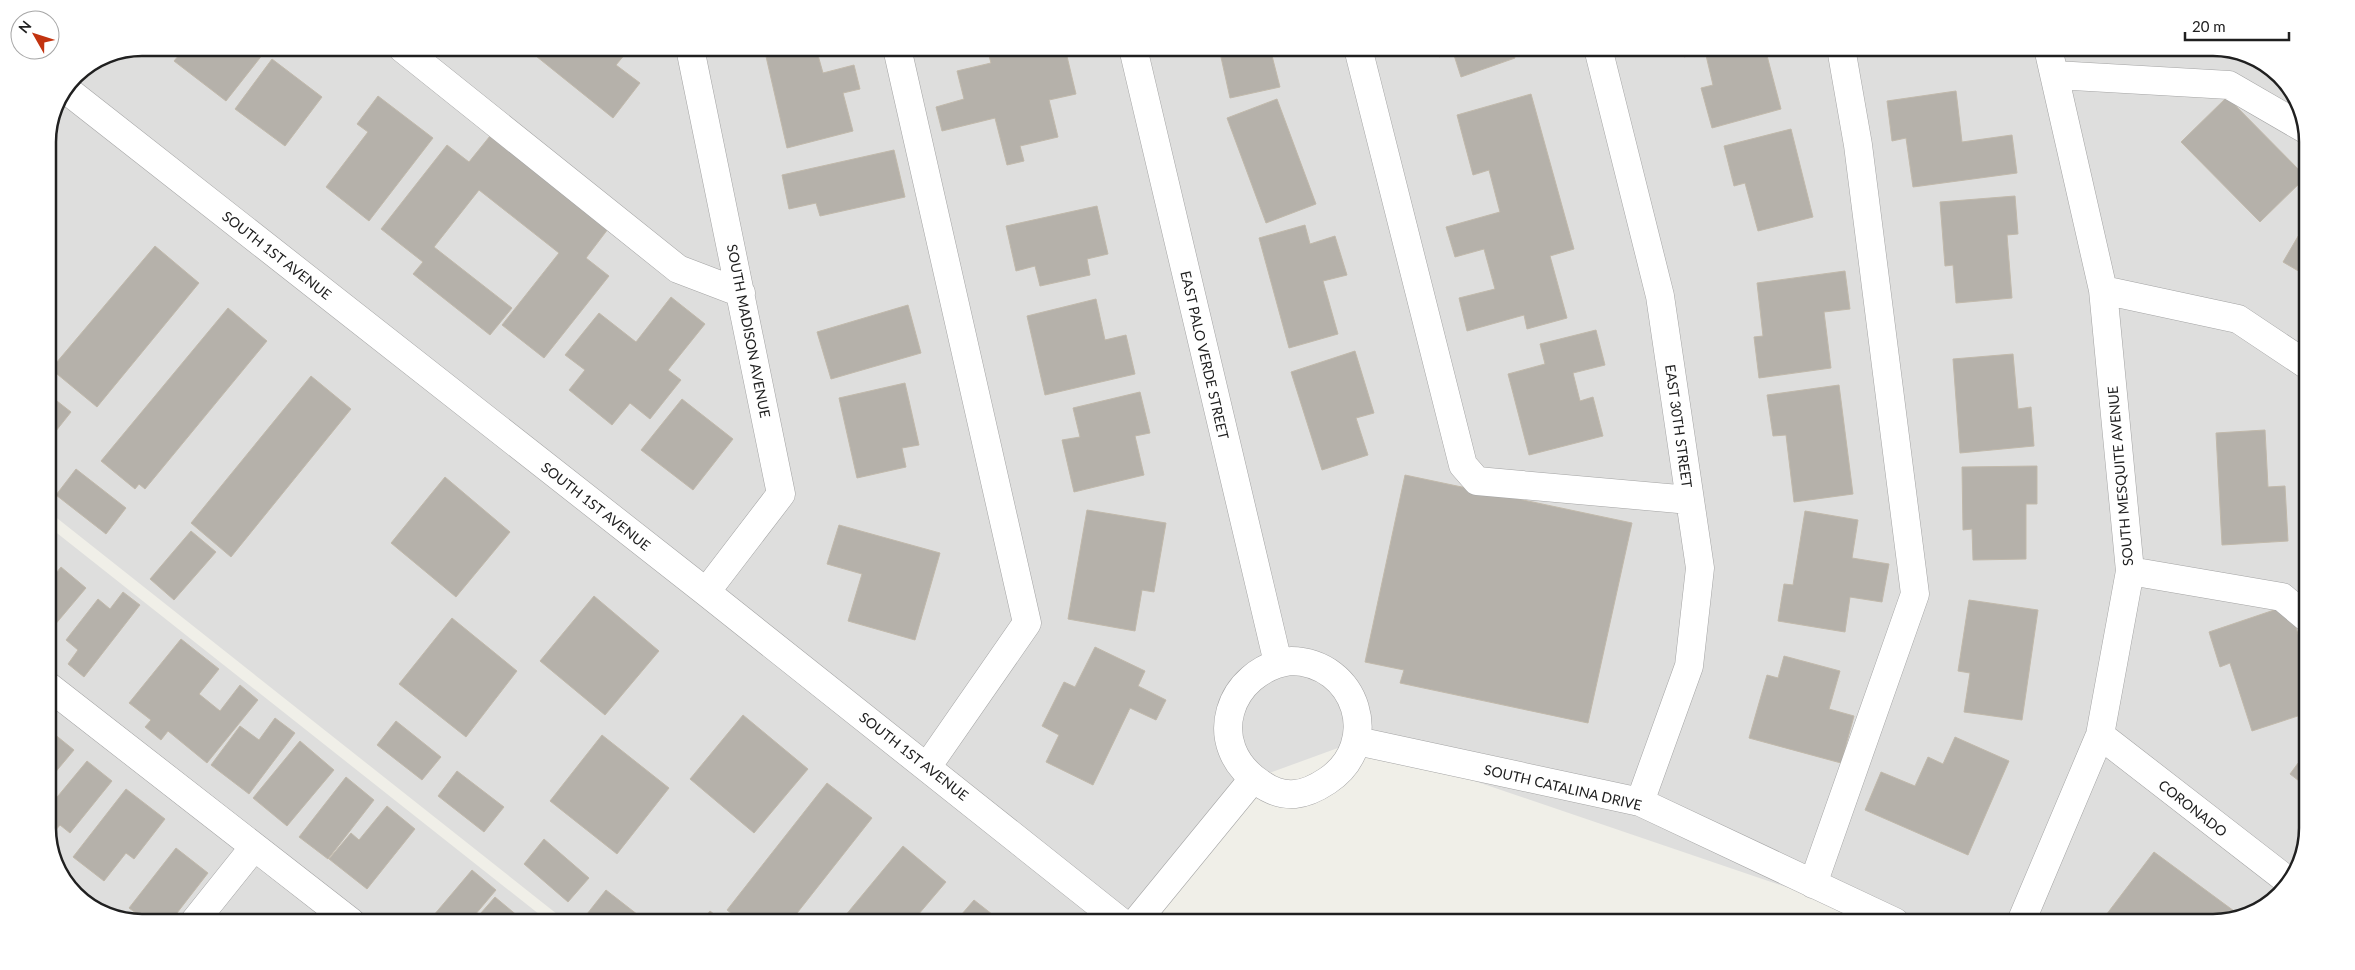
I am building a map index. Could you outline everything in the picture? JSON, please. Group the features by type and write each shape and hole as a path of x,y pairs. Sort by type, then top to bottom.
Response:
{"street":[{"path":"412,56 678,269 741,293"},
{"name":"SOUTH MADISON AVENUE","path":"692,56 781,494 706,592"},
{"path":"899,56 1027,623 927,766"},
{"name":"EAST PALO VERDE STREET","path":"1135,56 1278,663"},
{"path":"1360,56 1463,465 1477,481 1690,500"},
{"name":"EAST 30TH STREET","path":"1600,56 1660,296 1700,568 1689,666 1640,802"},
{"path":"1813,884 1915,594 1859,154 1842,56"},
{"name":"SOUTH MESQUITE AVENUE","path":"2024,914 2100,735 2130,571 2103,290 2050,56"},
{"path":"2055,75 2229,85 2297,124"},
{"name":"SOUTH 1ST AVENUE","path":"71,94 927,766 1112,914"},
{"path":"2103,290 2238,319 2299,360"},
{"path":"2130,571 2282,597 2299,611"},
{"path":"1304,661 1323,668 1340,682 1352,699 1358,720 1357,741 1349,759 1337,775 1318,787 1296,794 1274,792 1253,778 1232,752 1227,737 1228,718 1235,699 1261,671 1278,663 1304,661"},
{"path":"56,692 341,914"},
{"name":"CORONADO","path":"2100,735 2283,877"},
{"name":"SOUTH CATALINA DRIVE","path":"1357,741 1640,802 1878,914"},
{"path":"1142,914 1253,778"},
{"path":"200,914 254,847"}],"shaded area":[{"path":"142,56 2213,56 2241,61 2261,71 2274,81 2292,109 2299,136 2299,828 2294,856 2287,871 2274,889 2251,905 2241,909 2213,914 1865,914 1357,741 1253,779 1143,914 557,914 56,517 56,142 58,125 63,109 71,94 81,81 94,71 109,63 125,58"},
{"path":"56,532 539,914 142,914 114,909 104,905 85,892 74,880 63,861 56,834"}],"building":[{"path":"178,56 261,56 226,101 174,61"},
{"path":"536,56 623,56 616,65 640,83 613,118"},
{"path":"766,56 818,56 823,73 854,65 860,89 843,93 853,131 787,148"},
{"path":"989,56 1067,56 1076,94 1049,100 1058,137 1020,146 1024,161 1007,165 995,118 942,131 936,107 964,99 957,71 991,63"},
{"path":"1221,56 1272,56 1280,87 1230,98"},
{"path":"1454,56 1514,56 1515,58 1461,77"},
{"path":"1706,56 1767,56 1781,109 1712,128 1701,88 1713,85"},
{"path":"272,59 322,97 285,146 235,109"},
{"path":"1956,91 1962,142 2012,135 2017,173 1913,187 1906,138 1892,141 1887,101"},
{"path":"1531,94 1574,249 1550,256 1567,318 1527,329 1524,315 1467,331 1459,298 1495,289 1484,249 1455,257 1446,227 1500,212 1489,170 1473,175 1457,115"},
{"path":"378,96 433,138 369,221 326,187 368,132 357,124"},
{"path":"2227,97 2299,170 2299,184 2260,222 2181,142"},
{"path":"1277,99 1316,204 1266,223 1227,118"},
{"path":"1791,129 1813,217 1758,231 1745,183 1734,186 1724,146"},
{"path":"490,136 608,229 586,258 609,276 544,358 502,325 559,253 479,190 434,247 512,308 490,335 413,274 423,262 381,229 447,145 469,162"},
{"path":"894,150 905,197 820,216 816,203 789,209 782,175"},
{"path":"2015,196 2018,234 2007,235 2012,298 1956,303 1953,265 1945,266 1940,202"},
{"path":"1097,206 1108,254 1087,259 1090,275 1040,286 1035,266 1016,271 1006,226"},
{"path":"1305,225 1310,244 1335,236 1347,275 1323,281 1338,334 1289,348 1259,238"},
{"path":"2299,235 2299,271 2283,262"},
{"path":"155,246 199,283 97,407 56,373 56,363"},
{"path":"1845,271 1850,309 1824,312 1831,368 1759,378 1754,337 1763,336 1757,283"},
{"path":"671,297 705,324 668,370 681,380 650,419 630,403 612,425 569,390 585,370 565,355 599,313 636,342"},
{"path":"1096,299 1105,340 1126,335 1135,374 1045,395 1027,316"},
{"path":"908,305 921,353 831,379 817,332"},
{"path":"228,308 267,341 145,489 139,484 135,489 101,461"},
{"path":"1596,330 1605,365 1573,373 1580,401 1593,397 1603,436 1529,455 1508,374 1545,364 1540,344"},
{"path":"1355,351 1374,413 1356,418 1368,455 1322,470 1291,372"},
{"path":"2013,354 2018,409 2031,407 2034,446 1960,453 1953,359"},
{"path":"311,376 351,409 231,557 191,523"},
{"path":"905,383 919,445 902,448 906,467 857,478 839,398"},
{"path":"1839,385 1853,494 1794,502 1786,435 1773,436 1767,395"},
{"path":"1140,392 1150,433 1135,436 1144,475 1074,492 1062,440 1080,437 1073,408"},
{"path":"682,399 733,439 693,490 641,450"},
{"path":"56,400 71,412 56,431"},
{"path":"2265,430 2268,487 2285,486 2288,541 2222,545 2216,433"},
{"path":"2037,466 2037,504 2026,504 2026,559 1973,560 1972,529 1963,530 1962,467"},
{"path":"76,469 126,508 106,534 56,495"},
{"path":"1405,475 1632,523 1588,723 1400,683 1404,670 1365,662"},
{"path":"445,477 510,532 456,597 391,543"},
{"path":"1087,510 1166,523 1154,592 1142,590 1135,631 1068,619"},
{"path":"1805,511 1858,520 1852,558 1889,564 1882,602 1850,597 1845,632 1778,621 1784,584 1793,585"},
{"path":"839,525 940,553 915,640 848,621 862,574 827,564"},
{"path":"191,531 216,552 174,600 150,579"},
{"path":"61,567 86,588 56,624 56,573"},
{"path":"123,592 140,605 84,677 68,664 78,650 66,640 98,599 110,609"},
{"path":"594,596 659,651 605,715 540,661"},
{"path":"1969,600 2038,610 2022,720 1964,712 1970,673 1958,671"},
{"path":"2289,605 2299,637 2299,716 2252,731 2230,663 2220,667 2209,632"},
{"path":"452,618 517,671 466,737 399,684"},
{"path":"181,639 219,669 199,694 220,711 240,685 258,700 207,763 168,731 161,740 145,727 151,720 129,703"},
{"path":"1095,647 1145,671 1138,686 1166,700 1156,720 1130,708 1093,785 1046,762 1059,735 1042,726 1064,682 1075,687"},
{"path":"1784,656 1840,671 1829,709 1854,716 1841,763 1749,738 1767,675 1778,678"},
{"path":"743,715 808,769 754,833 690,779"},
{"path":"275,718 295,733 249,794 211,765 240,726 259,740"},
{"path":"396,721 441,757 422,780 377,745"},
{"path":"56,735 74,750 56,771"},
{"path":"602,735 669,788 617,854 550,801"},
{"path":"1955,737 2009,761 1968,855 1865,810 1881,772 1915,786 1928,757 1943,764"},
{"path":"300,741 334,770 287,826 253,798"},
{"path":"87,761 112,781 70,833 60,825 56,830 56,798"},
{"path":"2299,762 2299,781 2290,774"},
{"path":"457,771 504,807 484,832 438,796"},
{"path":"346,777 374,800 328,859 299,837"},
{"path":"827,783 872,818 796,914 732,914 727,910"},
{"path":"126,789 165,819 134,859 126,853 104,881 73,857"},
{"path":"387,806 415,829 367,889 329,859 351,833 359,840"},
{"path":"544,839 589,878 568,902 524,864"},
{"path":"903,846 946,882 919,914 847,914"},
{"path":"176,848 208,873 176,914 136,913 129,908"},
{"path":"2154,852 2234,911 2213,914 2107,914"},
{"path":"472,870 496,890 476,914 435,914"},
{"path":"606,890 637,914 587,914"},
{"path":"495,897 515,914 480,914"},
{"path":"974,900 992,914 962,914"}]}
